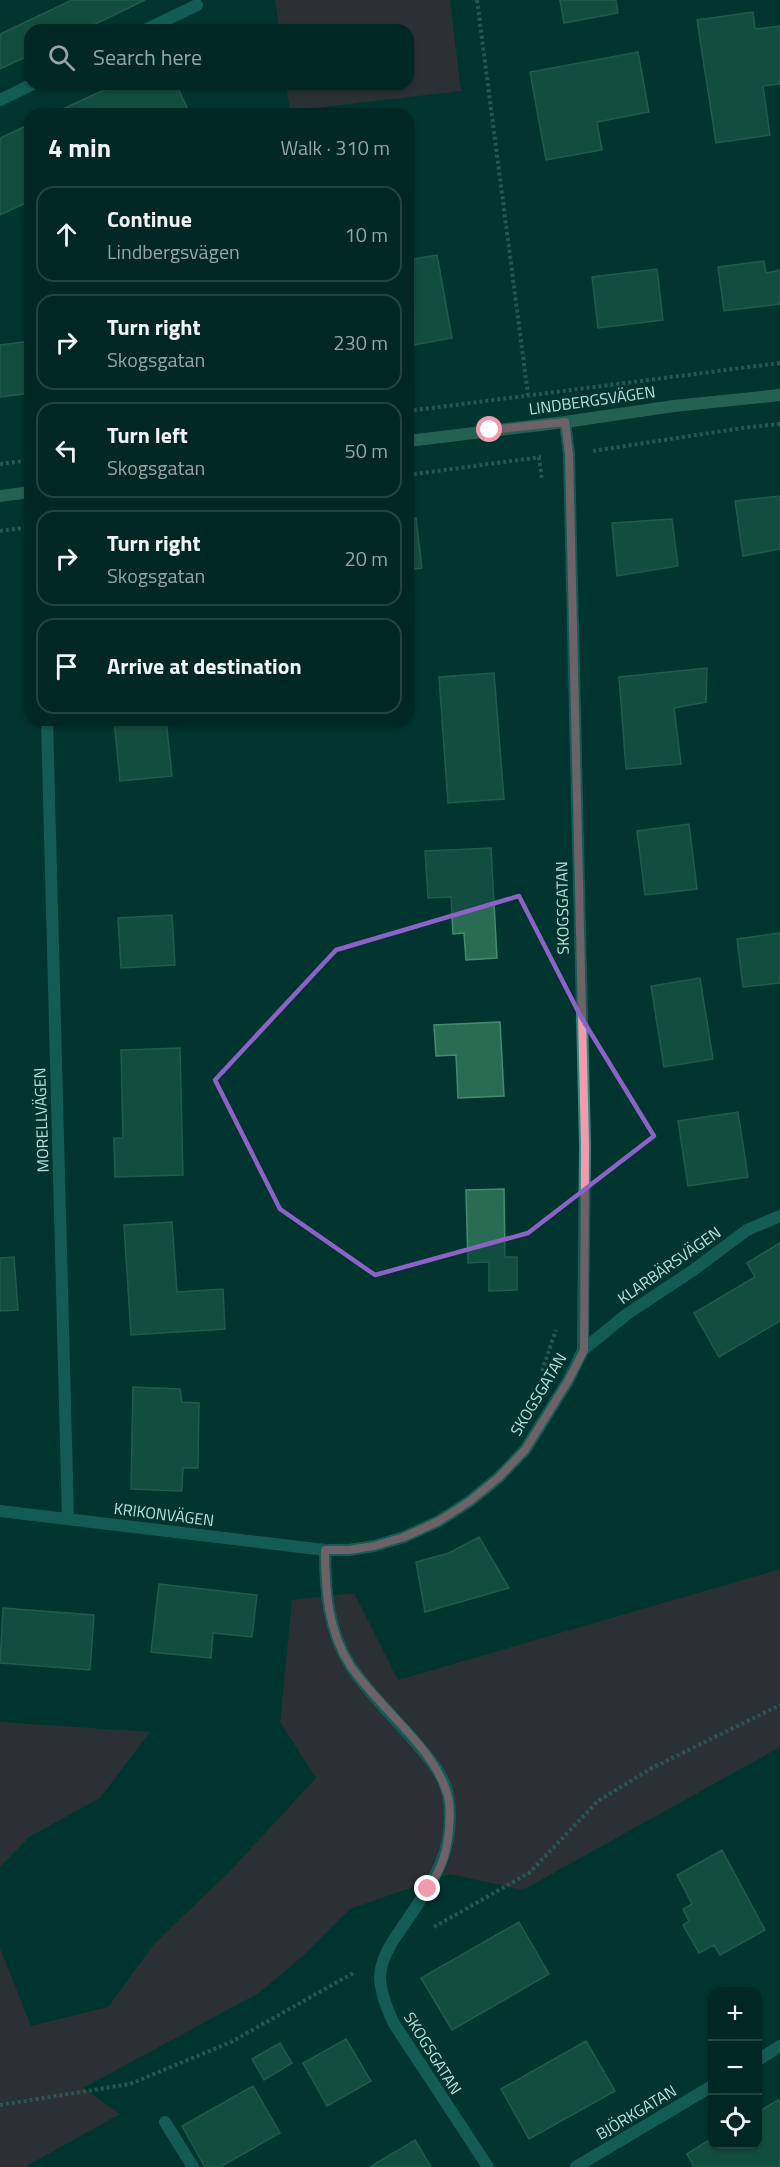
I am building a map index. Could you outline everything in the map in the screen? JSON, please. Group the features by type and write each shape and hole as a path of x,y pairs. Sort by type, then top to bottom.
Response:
{"street":[{"path":"157,24 197,5"},
{"path":"0,100 24,88"},
{"name":"LINDBERGSVÄGEN","path":"414,440 674,406 780,395"},
{"name":"SKOGSGATAN","path":"488,2167 393,2022 384,2001 380,1977 387,1950 442,1864 448,1843 450,1819 448,1793 422,1749 350,1665 338,1641 329,1613 325,1586 325,1550 349,1550 374,1546 404,1537 439,1521 470,1501 498,1478 525,1450 568,1381 584,1350 585,1145 569,454 565,422"},
{"path":"0,496 24,493"},
{"name":"MORELLVÄGEN","path":"46,726 68,1518"},
{"name":"KLARBÄRSVÄGEN","path":"584,1350 627,1314 692,1271 747,1230 780,1216"},
{"name":"KRIKONVÄGEN","path":"0,1511 325,1550"},
{"path":"762,2057 780,2046"},
{"name":"BJÖRKGATAN","path":"576,2167 708,2088"},
{"path":"165,2122 193,2167"}],"path":[{"path":"477,0 528,395"},
{"path":"414,410 780,363"},
{"path":"0,464 24,461"},
{"path":"0,531 24,528"}],"highlighted area":[{"path":"519,896 581,1017 654,1136 528,1233 375,1275 280,1209 215,1080 336,950"}],"shaded area":[{"path":"275,0 450,0 461,91 316,108 290,108 287,90 414,90 414,24 278,24"},
{"path":"780,1569 780,1747 523,1890 450,1874 350,1909 304,1955 259,1993 83,2088 120,2114 25,2167 0,2167 0,1948 31,2026 108,2007 154,1944 230,1871 316,1778 280,1722 292,1600 354,1593 398,1680"},
{"path":"0,1722 150,1732 100,1798 29,1837 0,1867"}],"building":[{"path":"72,0 145,0 95,24 24,24 24,58 0,69 0,34"},
{"path":"560,0 616,0 618,13 564,23"},
{"path":"753,12 755,29 780,26 780,84 763,86 770,135 716,143 697,20"},
{"path":"638,52 649,112 597,122 602,150 546,160 530,72"},
{"path":"104,90 179,90 187,108 65,108"},
{"path":"24,127 24,204 0,215 0,138"},
{"path":"437,255 452,338 414,345 414,259"},
{"path":"764,261 766,273 780,270 780,304 724,311 718,267"},
{"path":"657,269 663,320 598,328 592,277"},
{"path":"24,342 24,394 0,397 0,345"},
{"path":"780,496 780,549 743,556 735,501"},
{"path":"414,518 416,518 422,568 414,569"},
{"path":"672,519 678,566 617,576 612,523"},
{"path":"707,668 706,702 674,708 681,764 626,769 619,677"},
{"path":"494,673 504,799 448,803 439,677"},
{"path":"115,726 167,726 172,776 120,781"},
{"path":"689,824 697,889 645,895 637,831"},
{"path":"491,848 497,958 466,960 464,933 453,934 451,897 428,898 425,851"},
{"path":"172,915 175,965 121,968 118,918"},
{"path":"780,933 780,983 743,987 737,939"},
{"path":"700,978 713,1059 664,1067 651,986"},
{"path":"500,1022 504,1096 458,1098 456,1055 436,1056 434,1025"},
{"path":"180,1048 183,1175 115,1177 114,1138 123,1138 121,1050"},
{"path":"738,1112 748,1177 688,1186 678,1121"},
{"path":"504,1189 505,1257 517,1257 517,1290 489,1291 489,1262 468,1263 466,1190"},
{"path":"172,1222 177,1292 223,1289 225,1329 131,1335 124,1225"},
{"path":"780,1243 780,1321 719,1357 694,1313 755,1277 747,1263"},
{"path":"14,1257 18,1310 0,1311 0,1258"},
{"path":"133,1387 180,1389 182,1402 199,1403 198,1468 183,1468 182,1491 131,1489"},
{"path":"479,1537 509,1588 425,1612 416,1562 449,1553"},
{"path":"159,1584 257,1595 252,1637 213,1633 211,1658 151,1652"},
{"path":"3,1608 94,1615 90,1670 0,1663"},
{"path":"722,1850 765,1930 720,1955 714,1945 699,1953 683,1925 689,1921 683,1909 692,1904 677,1875"},
{"path":"519,1922 549,1974 452,2030 421,1978"},
{"path":"346,2039 371,2081 327,2106 303,2063"},
{"path":"586,2041 615,2091 529,2139 501,2089"},
{"path":"280,2043 292,2063 264,2080 252,2059"},
{"path":"253,2086 280,2133 220,2167 205,2167 182,2126"},
{"path":"778,2100 780,2103 780,2167 694,2167 687,2154 708,2141 708,2149 762,2149 762,2110"},
{"path":"415,2140 431,2167 370,2167"}],"route":[{"path":"428,1889 442,1864 448,1843 450,1819 448,1793 422,1749 350,1665 338,1641 329,1613 325,1586 325,1550 349,1550 374,1546 404,1537 439,1521 470,1501 498,1478 525,1450 549,1414 584,1350 585,1145 569,454 565,422 490,430"}]}
